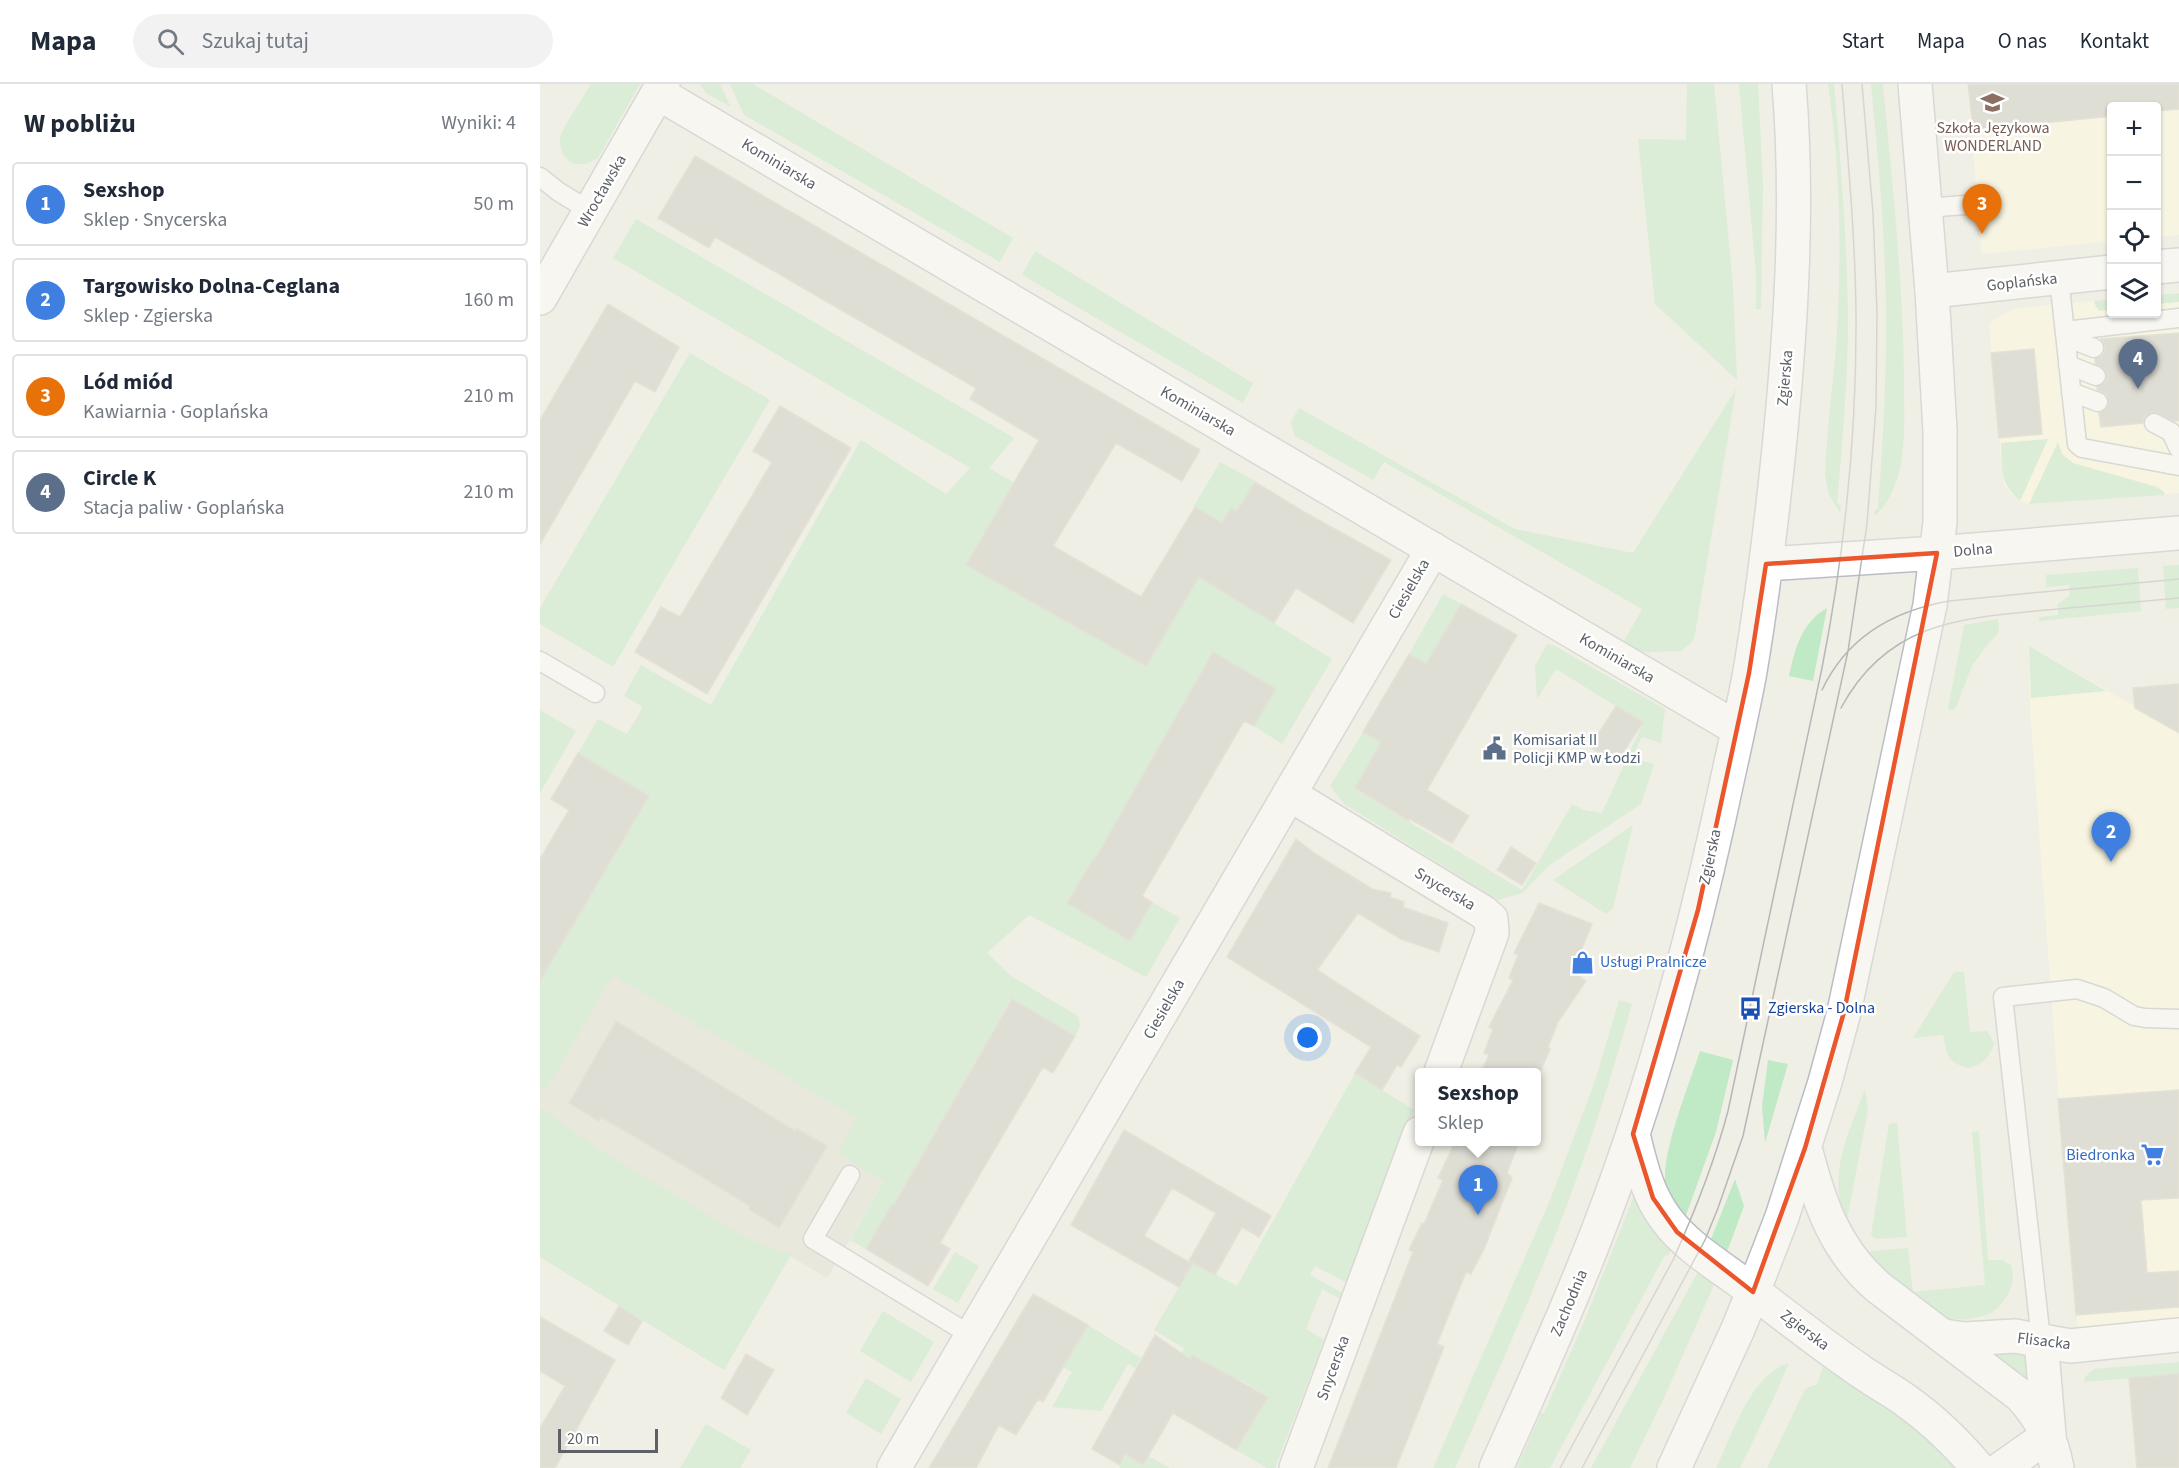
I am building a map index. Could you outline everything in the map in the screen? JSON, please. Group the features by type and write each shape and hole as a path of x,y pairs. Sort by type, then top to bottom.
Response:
{"street":[{"name":"Zgierska","path":"1789,84 1793,184 1792,288 1783,404 1766,564 1738,729 1698,910 1679,984 1633,1134 1646,1181 1665,1218 1683,1237 1859,1371 1931,1420 1959,1446 1978,1468"},
{"path":"1674,1468 1753,1292 1825,1082 1844,1012 1925,630 1937,553 1942,485 1932,291 1915,84"},
{"name":"Wrocławska","path":"540,298 661,88"},
{"name":"Kominiarska","path":"661,88 1738,729"},
{"path":"2161,267 2179,265"},
{"name":"Goplańska","path":"1932,291 2107,273"},
{"name":"Dolna","path":"1766,564 1937,553 2179,533"},
{"name":"Ciesielska","path":"894,1468 1433,549"},
{"name":"Snycerska","path":"1289,794 1491,919 1492,933 1442,1068"},
{"name":"Zachodnia","path":"1496,1468 1586,1261 1633,1134"},
{"name":"Snycerska","path":"1296,1468 1415,1143"},
{"path":"1804,1148 1830,1224 1850,1258 1863,1274 2021,1396 2038,1416 2049,1435"},
{"name":"Flisacka","path":"1944,1336 1965,1339 2015,1336 2070,1346 2179,1335"},
{"path":"2042,1340 2049,1435 2057,1468"},
{"path":"2002,1468 2049,1435"}],"lane":[{"path":"540,177 590,211"},
{"path":"1925,208 1978,204"},
{"path":"2059,278 2076,441 2079,446 2179,466"},
{"path":"2065,334 2092,327 2179,318"},
{"path":"2092,327 2122,338"},
{"path":"2065,334 2094,348"},
{"path":"2068,365 2096,376"},
{"path":"2071,392 2098,402"},
{"path":"2154,423 2171,432 2179,449"},
{"path":"540,661 595,693"},
{"path":"2042,1340 2003,997 2077,990 2104,998 2134,1016 2179,1019"},
{"path":"850,1175 813,1239 972,1336"}],"highlighted area":[{"path":"1937,553 1844,1012 1805,1148 1753,1292 1677,1232 1653,1198 1633,1134 1698,910 1749,673 1766,564"}],"shaded area":[{"path":"1967,84 2179,84 2179,235 2161,237 2161,102 2107,102 2107,241 1982,254"},
{"path":"2179,292 2179,493 2029,504 2020,501 2008,491 2003,481 1989,323 2013,309 2107,299 2107,318 2161,318 2161,294"},
{"path":"2029,646 2179,732 2179,1322 2078,1330 2030,707"},
{"path":"696,765 888,1174 827,1278 790,1256 724,1370 540,1257 540,1027"}],"green space":[{"path":"591,84 640,84 598,158 589,163 578,164 571,162 564,155 560,138"},
{"path":"700,84 720,84 731,107 706,93"},
{"path":"730,84 753,84 1013,238 1000,262 744,115"},
{"path":"1687,84 1714,84 1733,286 1737,380 1655,304 1638,139 1686,140"},
{"path":"1739,84 1758,84 1763,184 1761,309 1756,309 1756,274"},
{"path":"1828,84 1834,84 1844,208 1848,300 1847,374 1837,504 1841,505 1840,513 1829,495 1825,475 1836,348 1840,249 1836,150"},
{"path":"1871,84 1883,84 1899,267 1904,411 1902,458 1898,475 1887,501 1874,516 1875,509 1878,509 1880,479 1886,330 1883,224"},
{"path":"636,219 1014,438 989,468 1015,483 966,565 1145,666 1199,577 1332,659 1282,744 1254,726 1276,689 1213,653 1095,859 1067,903 1130,940 1152,902 1180,918 1146,977 1029,915 987,953 1011,976 1078,1016 1080,1026 1075,1036 1011,999 894,1205 892,1204 866,1249 850,1240 884,1181 837,1153 857,1118 613,975 546,1090 540,1086 540,981 649,796 578,753 598,719 627,734 643,707 624,696 641,665 711,705 861,440 946,494 970,468 613,258"},
{"path":"1035,251 1253,383 1243,403 1022,275"},
{"path":"2179,293 2179,302 2161,304 2161,295"},
{"path":"2107,299 2107,310 2100,311 2094,301"},
{"path":"690,353 770,400 613,667 540,624 540,608"},
{"path":"1736,389 1695,634 1692,642 1681,651 1625,653 1619,650 1642,609 1384,462 1373,480 1295,436 1291,422 1299,408 1515,529 1633,553"},
{"path":"2048,439 2020,501 2008,487 2003,475 2001,443"},
{"path":"2058,442 2062,454 2073,463 2157,487 2164,492 2164,495 2029,504"},
{"path":"1220,462 1255,481 1237,511 1231,508 1222,523 1194,506"},
{"path":"2179,565 2179,608 2166,609 2163,566"},
{"path":"2138,568 2141,611 2039,621 2039,617 2058,615 2058,604 2070,595 2069,585 2046,587 2046,575"},
{"path":"1443,594 1461,604 1426,664 1409,654"},
{"path":"1827,608 1813,681 1789,676 1800,638 1805,629 1818,614"},
{"path":"1998,619 1997,635 1972,666 1956,707 1953,710 1948,709 1964,625"},
{"path":"1547,644 1553,645 1665,709 1661,743 1642,737 1632,758 1654,764 1641,804 1551,864 1522,893 1498,900 1344,804 1330,786 1363,732 1381,742 1355,789 1522,890 1572,804 1584,810 1602,813 1643,723 1556,669 1537,699 1535,666"},
{"path":"2029,646 2106,691 2031,698"},
{"path":"540,710 576,731 540,793"},
{"path":"1633,825 1613,908 1606,914 1553,880"},
{"path":"1954,972 1964,972 1970,1032 1987,1031 1994,1043 1986,1059 1969,1068 1952,1061 1943,1035 1913,1038"},
{"path":"1619,1000 1632,1004 1589,1144 1551,1246 1455,1468 1433,1468 1550,1200 1595,1081"},
{"path":"1700,1051 1733,1060 1716,1132 1685,1218 1669,1195 1665,1173 1671,1139"},
{"path":"1768,1060 1788,1064 1765,1143 1762,1106"},
{"path":"1355,1073 1414,1110 1347,1283 1315,1266 1310,1275 1343,1293 1340,1299 1322,1289 1306,1329 1324,1340 1275,1468 1267,1468 1236,1450 1267,1396 1241,1380 1225,1407 1170,1374 1184,1348 1154,1330 1193,1263 1237,1286"},
{"path":"1865,1089 1868,1110 1847,1220 1838,1188 1839,1171 1847,1137"},
{"path":"540,1107 600,1150 749,1239 791,1255 724,1370 540,1257"},
{"path":"1897,1123 1907,1237 1876,1239 1871,1235 1889,1124"},
{"path":"1979,1131 1988,1260 2004,1260 2005,1263 2010,1264 2013,1273 2012,1282 2010,1291 1997,1309 1970,1319 1951,1319 1932,1311 1869,1257 1871,1251 1908,1248 1913,1292 1985,1285 1972,1132"},
{"path":"1735,1179 1744,1206 1727,1252 1711,1239"},
{"path":"1634,1196 1648,1226 1671,1249 1668,1256 1665,1255 1550,1468 1517,1468 1586,1317"},
{"path":"955,1252 979,1266 958,1303 933,1289"},
{"path":"1697,1267 1716,1280 1630,1468 1591,1468 1698,1272"},
{"path":"883,1311 934,1342 911,1382 860,1351"},
{"path":"1088,1325 1141,1358 1135,1368 1128,1364 1101,1411 1052,1407 1072,1372 1063,1367"},
{"path":"2019,1350 2028,1353 2035,1393 1989,1353"},
{"path":"2179,1362 2179,1374 2084,1382 2085,1377 2094,1369"},
{"path":"1789,1363 1740,1468 1716,1468 1753,1392 1776,1369"},
{"path":"1823,1367 1888,1407 1922,1433 1957,1468 1767,1468 1805,1389 1817,1384"},
{"path":"866,1378 901,1399 881,1434 846,1413"},
{"path":"706,1424 751,1450 740,1468 680,1468"},
{"path":"1126,1455 1143,1465 1148,1456 1170,1468 1119,1468"}],"building":[{"path":"1968,84 2179,84 2179,109 2161,111 2161,102 2107,102 2107,117 1973,130"},
{"path":"695,156 1200,450 1182,481 1116,443 1053,546 1141,597 1195,507 1222,523 1231,508 1237,511 1255,482 1391,560 1353,623 1296,588 1274,623 1199,577 1146,666 966,565 1039,440 970,399 976,388 715,237 709,248 658,218"},
{"path":"608,304 679,347 655,392 635,381 540,544 540,420"},
{"path":"2179,333 2179,421 2153,412 2144,417 2143,423 2101,427 2099,413 2106,410 2109,401 2106,394 2097,390 2097,387 2106,381 2107,375 2104,369 2095,364 2095,359 2101,357 2105,352 2101,339"},
{"path":"2034,349 2042,434 1999,438 1991,353"},
{"path":"780,406 851,448 707,694 635,652 661,607 680,617 772,462 753,451"},
{"path":"1461,604 1517,635 1427,790 1469,816 1452,843 1410,819 1409,821 1355,788 1381,742 1363,732 1409,654 1426,664"},
{"path":"1213,652 1276,689 1254,726 1244,721 1142,896 1152,902 1130,941 1067,903 1095,859"},
{"path":"2179,684 2179,733 2135,708 2133,688"},
{"path":"1616,706 1643,722 1616,764 1590,747"},
{"path":"578,753 649,796 540,981 540,859 569,810 551,799"},
{"path":"1296,839 1317,855 1372,889 1391,893 1390,897 1404,902 1403,907 1448,923 1439,952 1401,939 1358,913 1317,970 1420,1036 1401,1067 1397,1065 1382,1090 1355,1073 1371,1047 1227,957"},
{"path":"1511,847 1536,863 1522,885 1497,870"},
{"path":"1539,903 1592,924 1579,956 1589,963 1580,977 1586,981 1558,1022 1541,1070 1483,1068 1489,1055 1484,1053 1493,1029 1489,1027 1513,980 1509,978 1518,955 1514,953"},
{"path":"1012,999 1075,1036 1053,1073 1043,1067 973,1186 940,1243 950,1249 928,1286 866,1249 892,1204 894,1205"},
{"path":"616,1021 795,1131 796,1128 827,1146 779,1228 749,1209 750,1206 686,1167 601,1117 599,1121 569,1103"},
{"path":"2179,1090 2179,1198 2141,1200 2147,1273 2179,1271 2179,1307 2076,1315 2058,1099"},
{"path":"1124,1130 1271,1216 1259,1237 1242,1227 1215,1275 1189,1261 1216,1213 1172,1188 1144,1236 1192,1264 1179,1287 1071,1225"},
{"path":"1453,1146 1517,1146 1507,1173 1512,1178 1484,1249 1471,1274 1466,1272 1437,1344 1444,1347 1396,1468 1328,1468 1413,1252 1409,1250 1422,1223 1424,1224 1443,1180 1438,1178"},
{"path":"1033,1294 1088,1325 1043,1402 1038,1399 1016,1435 999,1425 976,1468 929,1468"},
{"path":"619,1306 642,1321 628,1345 604,1331"},
{"path":"540,1317 615,1360 555,1468 540,1468 540,1428 565,1386 540,1371"},
{"path":"1155,1335 1190,1359 1192,1355 1268,1397 1236,1450 1173,1413 1143,1465 1125,1454 1120,1465 1092,1449"},
{"path":"746,1354 774,1370 747,1415 721,1398"},
{"path":"2179,1374 2179,1468 2137,1468 2129,1378"}],"tram line":[{"path":"1560,1468 1673,1260 1711,1168 1728,1111 1822,668 1837,580 1848,491 1856,356 1851,198 1842,84"},
{"path":"1582,1468 1705,1240 1743,1136 1848,651 1867,524 1876,407 1877,312 1873,213 1862,84"},
{"path":"1822,690 1844,655 1873,629 1928,606 1949,601 2179,579"},
{"path":"1841,708 1859,679 1880,658 1903,641 1929,630 1956,622 2015,613 2179,598"}],"place":[{"name":"Szkoła Językowa WONDERLAND","path":"1993,103"},
{"name":"Lód miód","path":"1982,234"},
{"name":"Circle K","path":"2138,389"},
{"name":"Komisariat II Policji KMP w Łodzi","path":"1495,749"},
{"name":"Targowisko Dolna-Ceglana","path":"2111,862"},
{"name":"Usługi Pralnicze","path":"1582,962"},
{"name":"Zgierska - Dolna","path":"1750,1008"},
{"name":"Biedronka","path":"2153,1155"},
{"name":"Sexshop","path":"1478,1215"}]}
